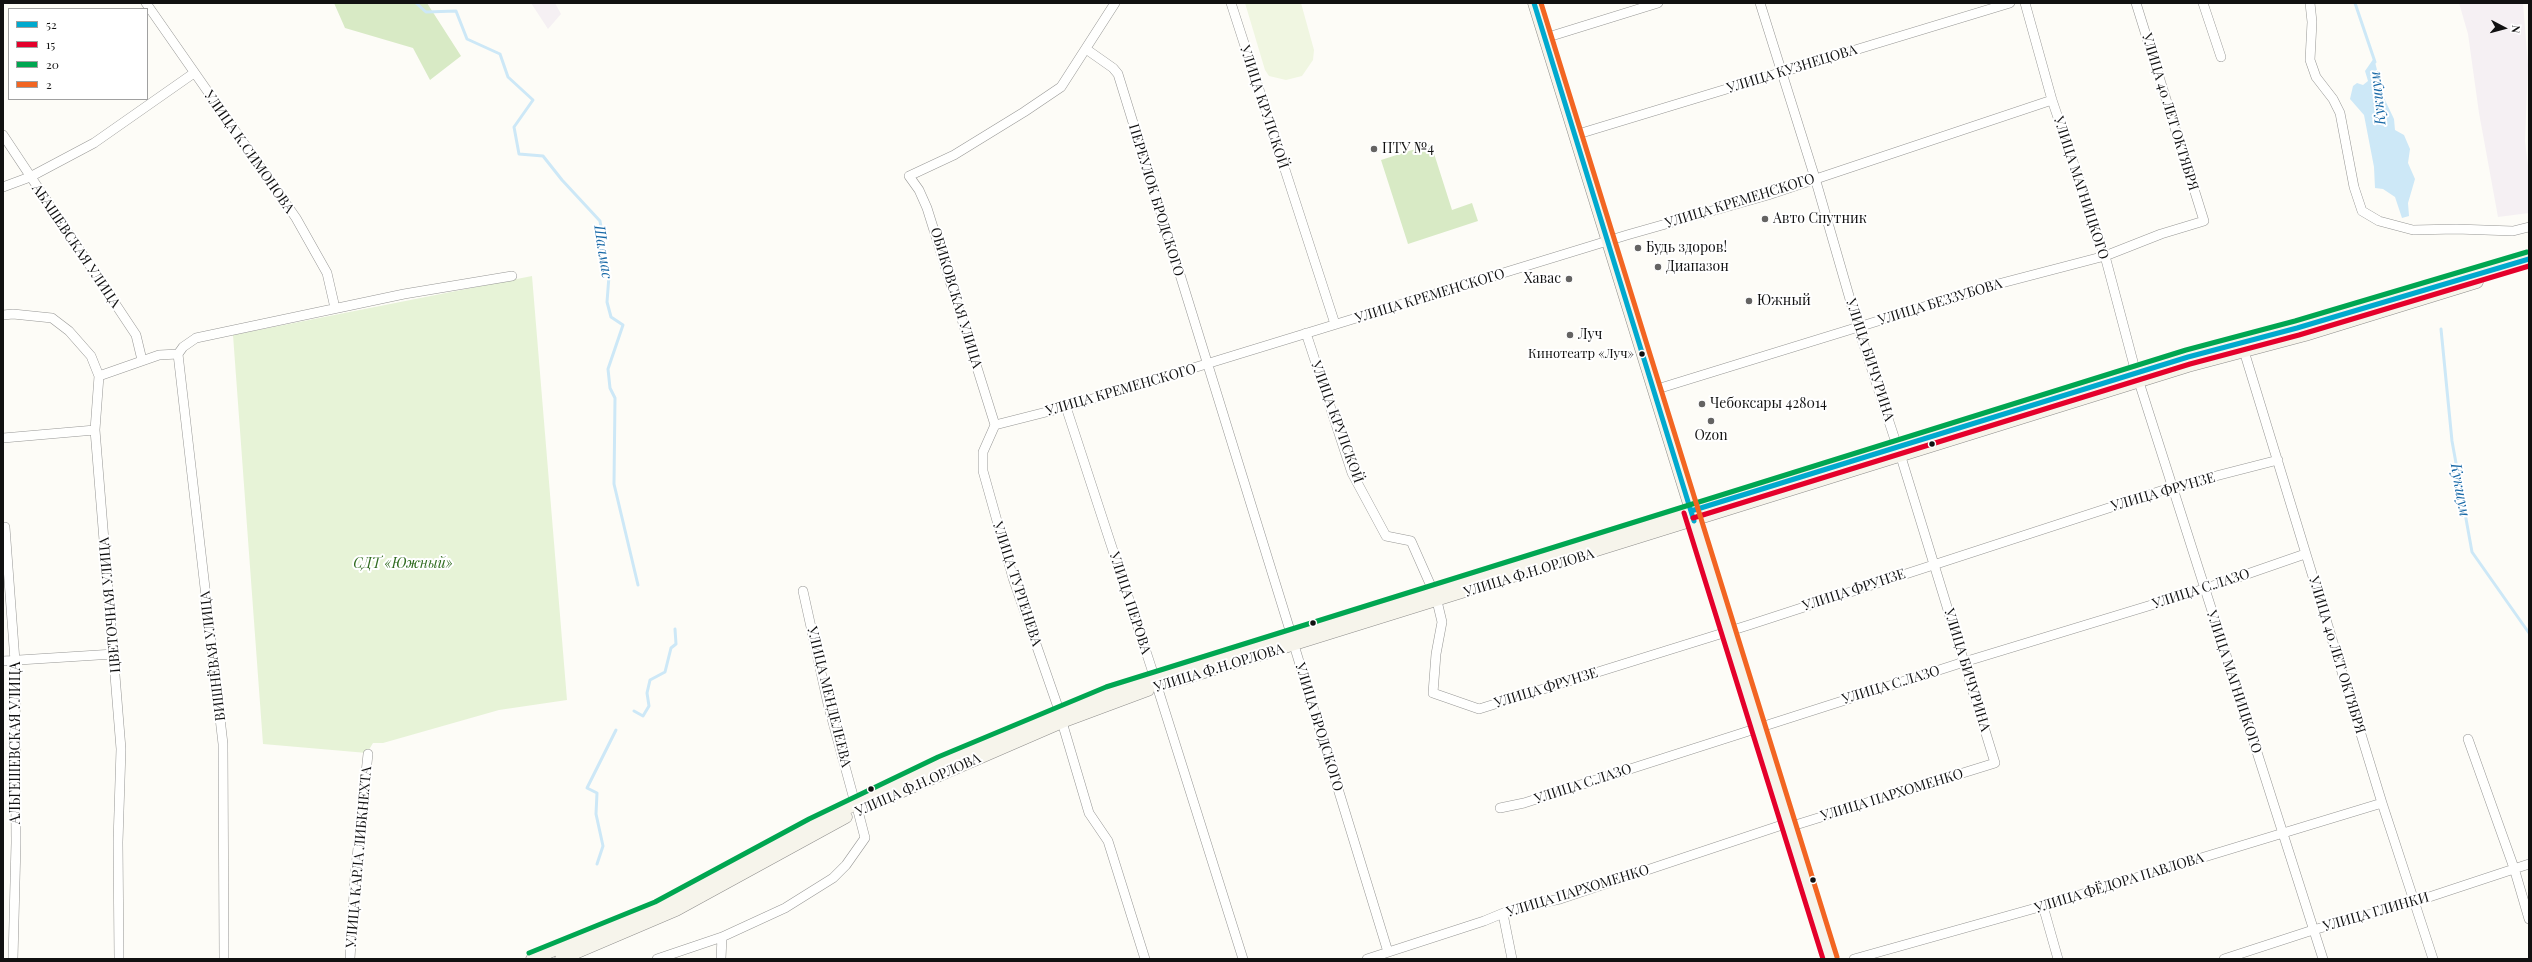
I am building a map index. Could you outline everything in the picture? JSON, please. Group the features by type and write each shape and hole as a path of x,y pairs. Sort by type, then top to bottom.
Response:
{"street":[{"name":"УЛИЦА К.СИМОНОВА","path":"146,3 296,218 306,238 320,256 328,273 335,308"},
{"path":"1086,49 1116,3"},
{"name":"УЛИЦА КРУПСКОЙ","path":"1231,3 1335,324"},
{"path":"1534,3 1830,959"},
{"path":"1545,38 1658,3"},
{"name":"УЛИЦА БИЧУРИНА","path":"1760,3 1815,178 1858,327 1935,563 1995,763"},
{"name":"УЛИЦА КУЗНЕЦОВА","path":"1575,135 2010,3"},
{"name":"УЛИЦА МАГНИЦКОГО","path":"2025,3 2052,100 2104,256 2138,378 2204,590 2284,833 2323,959"},
{"name":"УЛИЦА 40 ЛЕТ ОКТЯБРЯ","path":"2136,3 2204,221"},
{"path":"2203,3 2221,57"},
{"path":"2310,3 2312,22 2310,60 2316,77 2333,99 2340,112 2354,186 2362,211 2379,221 2413,230 2456,228 2513,231 2529,227"},
{"name":"ОБИКОВСКАЯ УЛИЦА","path":"995,425 927,208 919,190 909,176 954,155 1024,112 1053,92 1067,80 1086,49"},
{"name":"ПЕРЕУЛОК БРОДСКОГО","path":"1086,49 1113,68 1118,74 1206,365"},
{"path":"3,187 30,177 94,142 194,73"},
{"name":"УЛИЦА КРЕМЕНСКОГО","path":"995,425 1066,407 1335,324 1768,195 1815,178 2052,100"},
{"name":"АБАШЕВСКАЯ УЛИЦА","path":"3,135 136,335 142,360"},
{"name":"УЛИЦА БЕЗЗУБОВА","path":"1654,390 1998,284 2104,256 2161,234 2204,221"},
{"name":"УЛИЦА Ф.Н.ОРЛОВА","path":"532,959 658,908 941,763 1156,682 1436,597 2138,378 2529,259"},
{"name":"УЛИЦА Ф.Н.ОРЛОВА","path":"2138,378 2312,333 2529,267"},
{"path":"99,376 159,355 178,354 183,346 196,338 335,308 512,276"},
{"name":"ЦВЕТОЧНАЯ УЛИЦА","path":"3,315 13,314 52,318 69,331 91,356 99,376 95,430 121,749 118,842 119,959"},
{"name":"УЛИЦА КРУПСКОЙ","path":"1306,333 1352,473 1386,536 1411,541 1436,597 1442,622 1436,654 1433,693"},
{"name":"УЛИЦА 40 ЛЕТ ОКТЯБРЯ","path":"2244,351 2382,803 2433,959"},
{"name":"ВИШНЁВАЯ УЛИЦА","path":"178,354 223,744 224,959"},
{"name":"УЛИЦА БРОДСКОГО","path":"1206,365 1293,641 1388,952"},
{"name":"УЛИЦА ПЕРОВА","path":"1066,407 1156,682 1243,959"},
{"name":"УЛИЦА ТУРГЕНЕВА","path":"995,425 984,452 983,471 1013,578 1061,717 1089,813 1108,841 1145,959"},
{"path":"3,438 95,430"},
{"name":"УЛИЦА ФРУНЗЕ","path":"1433,693 1478,709 1728,632 1935,563 2173,487 2278,460"},
{"name":"АЛЬГЕШЕВСКАЯ УЛИЦА","path":"5,527 15,661 16,842 13,959"},
{"name":"УЛИЦА С.ЛАЗО","path":"1500,808 1524,803 1964,662 2204,590 2306,554"},
{"name":"УЛИЦА МЕНДЕЛЕЕВА","path":"722,936 785,908 833,878 846,866 865,838 828,704 803,591"},
{"path":"3,662 114,654"},
{"path":"2468,739 2514,868 2529,919"},
{"name":"УЛИЦА КАРЛА ЛИБКНЕХТА","path":"350,959 355,876 368,754"},
{"name":"УЛИЦА ПАРХОМЕНКО","path":"1367,959 1503,914 1513,909 1560,899 1788,826 1995,763"},
{"name":"УЛИЦА ФЁДОРА ПАВЛОВА","path":"1854,959 2043,906 2382,803"},
{"name":"УЛИЦА Ф.Н.ОРЛОВА","path":"561,959 676,910 857,807"},
{"name":"УЛИЦА ГЛИНКИ","path":"2224,959 2313,930 2414,902 2529,864"},
{"path":"2043,906 2058,959"},
{"path":"1503,914 1512,959"},
{"path":"3,935 13,935"},
{"path":"657,959 722,936 721,959"}],"shaded area":[{"path":"531,3 555,3 561,14 548,29"},
{"path":"2459,3 2523,3 2528,65 2525,141 2529,174 2529,213 2498,217 2479,113 2468,34"}],"green space":[{"path":"334,3 427,3 461,56 430,80 413,48 345,28"},
{"path":"1245,3 1301,3 1314,50 1313,60 1302,76 1286,80 1269,76 1265,70"},
{"path":"1431,144 1452,210 1472,203 1478,221 1408,244 1381,160"},
{"name":"СДТ «Южный»","path":"532,276 567,700 499,710 383,743 373,743 367,753 263,744 233,335"}],"water":[{"path":"2374,58 2384,98 2394,119 2395,130 2404,135 2410,149 2408,163 2415,179 2408,203 2409,216 2402,218 2395,197 2383,189 2375,188 2374,167 2364,115 2350,99 2353,86 2357,83 2363,85 2368,81 2365,71"}],"waterway":[{"name":"Шалмас","path":"416,3 426,12 456,11 467,39 500,54 508,77 533,100 514,127 519,154 543,156 562,180 600,221 609,276 607,302 611,317 623,325 608,369 610,388 615,398 614,484 638,585"},
{"name":"Кукшум","path":"2355,3 2375,62"},
{"name":"Кукшум","path":"2441,329 2452,441 2472,552 2529,633"},
{"name":"Шалмас","path":"634,711 643,716 649,706 647,693 650,680 665,672 671,648 676,644 675,629"},
{"name":"Шалмас","path":"597,864 603,846 596,814 597,793 587,788 616,730"}],"transit line":[{"name":"52","path":"1534,3 1694,521"},
{"name":"2","path":"1541,3 1837,957"},
{"name":"20","path":"529,953 655,902 809,819 938,757 1106,687 2186,350 2295,321 2527,252"},
{"name":"52","path":"1691,511 2188,357 2297,328 2529,259"},
{"name":"15","path":"1693,518 2190,364 2299,335 2529,266"},
{"name":"15","path":"1684,513 1823,959"}],"place":[{"name":"ПТУ №4","path":"1374,149"},
{"name":"Авто Спутник","path":"1765,219"},
{"name":"Будь здоров!","path":"1638,248"},
{"name":"Диапазон","path":"1658,267"},
{"name":"Хавас","path":"1569,279"},
{"name":"Южный","path":"1749,301"},
{"name":"Луч","path":"1570,335"},
{"name":"Кинотеатр «Луч»","path":"1642,354"},
{"name":"Чебоксары 428014","path":"1702,404"},
{"name":"Ozon","path":"1711,421"}]}
